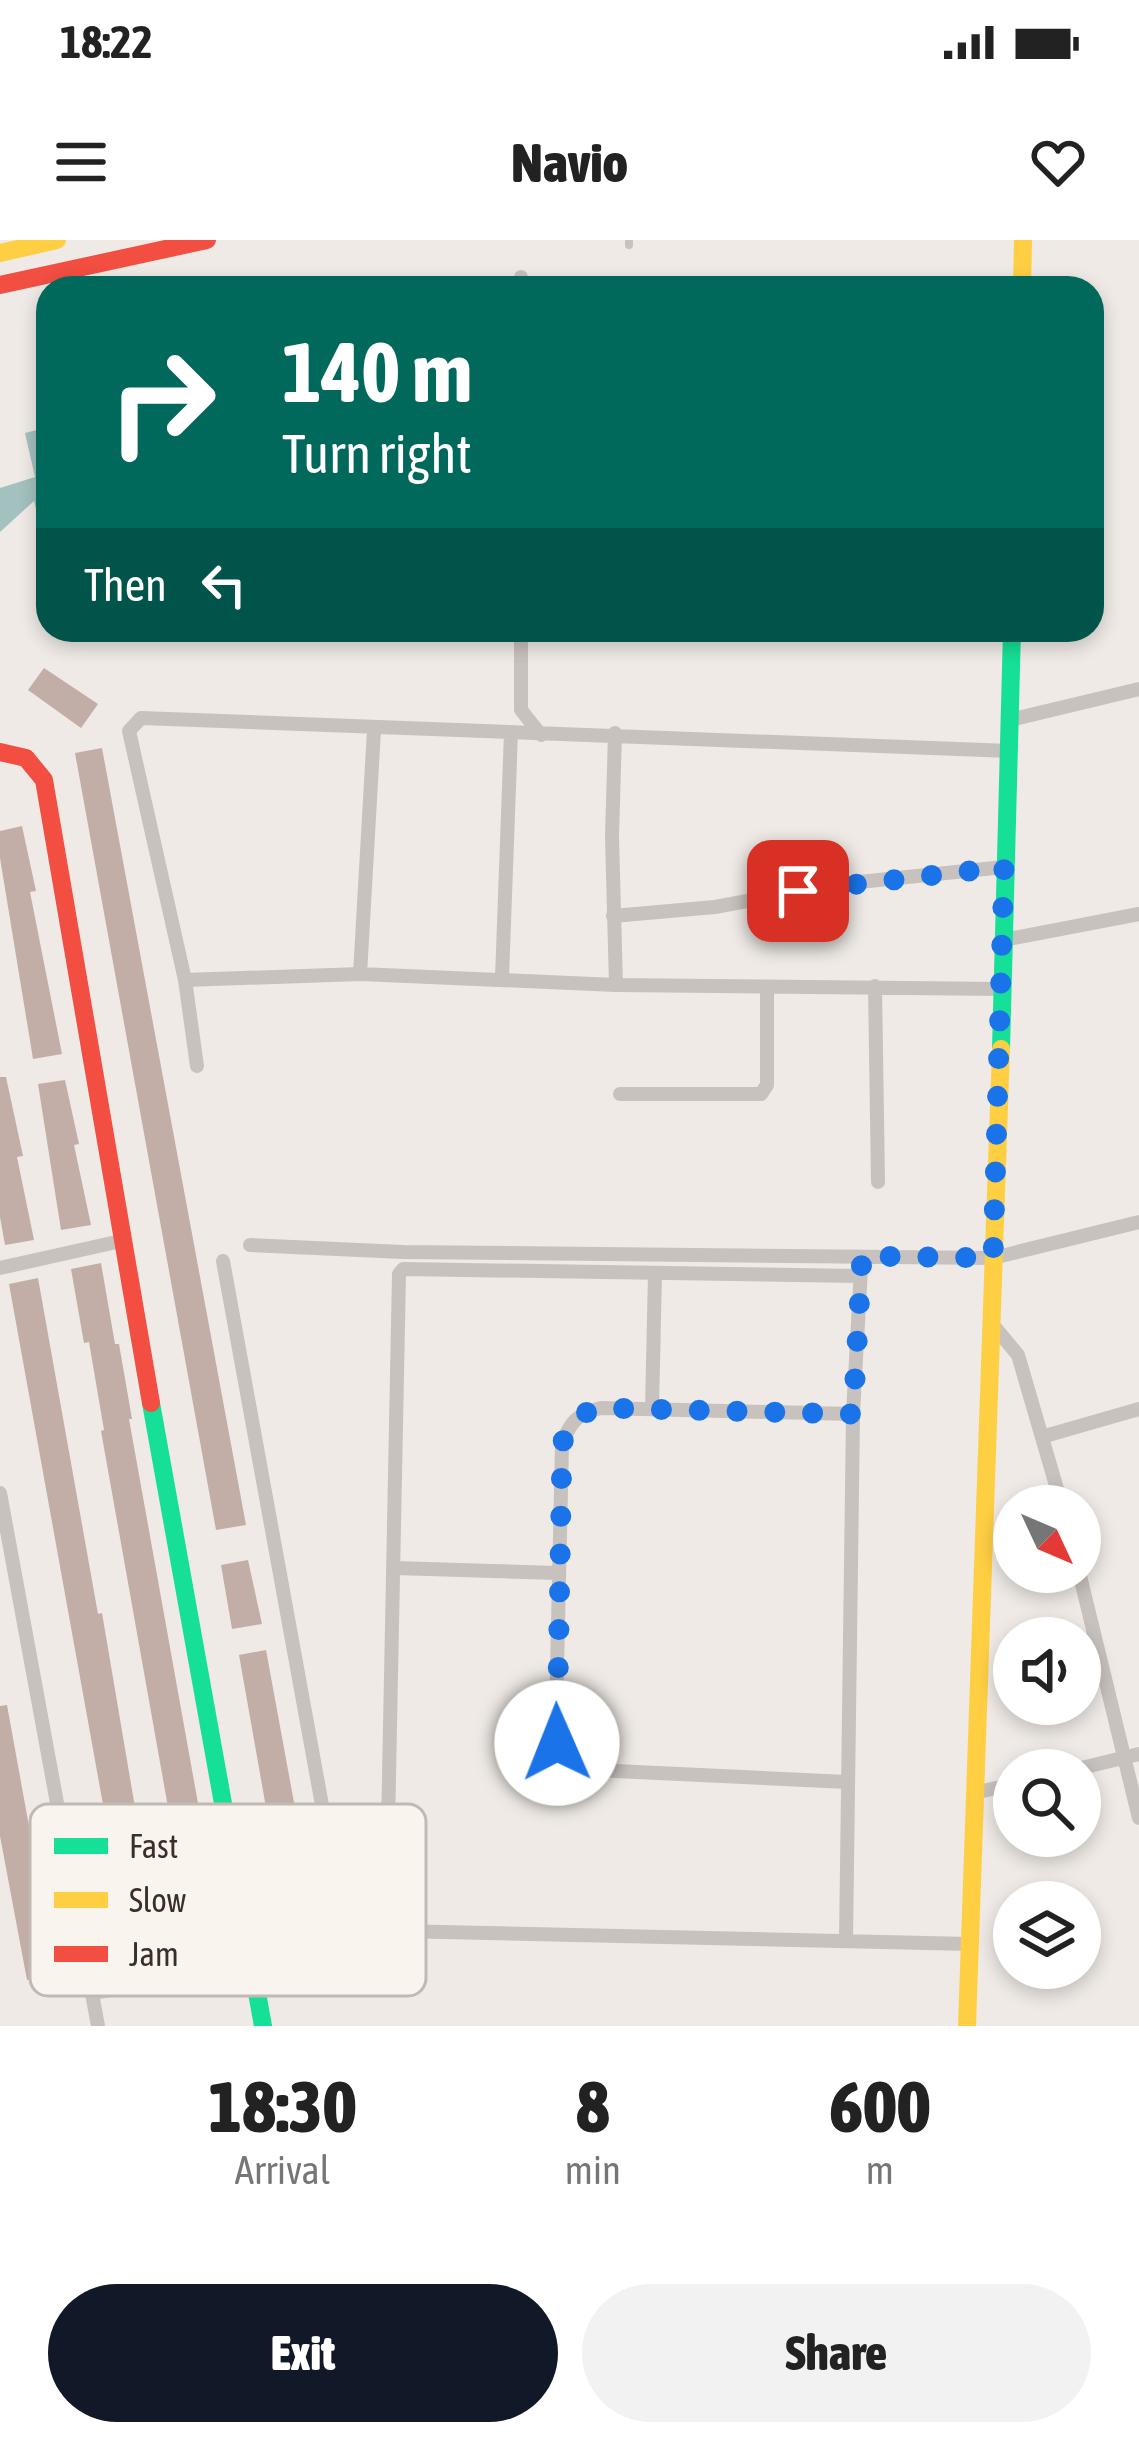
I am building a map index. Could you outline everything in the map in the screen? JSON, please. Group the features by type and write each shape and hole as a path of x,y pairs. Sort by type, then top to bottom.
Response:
{"street":[{"path":"41,276 207,240"},
{"path":"1022,276 1023,240"},
{"path":"0,253 52,241"},
{"path":"0,285 36,277"},
{"path":"521,642 521,710 541,735"},
{"path":"967,2026 1012,642"},
{"path":"1010,720 1139,689"},
{"path":"197,1066 185,980 129,731 141,718 1010,751"},
{"path":"360,974 374,730"},
{"path":"502,978 511,732"},
{"path":"615,733 616,985"},
{"path":"0,752 28,759 44,780 121,1241 226,1804"},
{"path":"613,916 715,907 840,884 1004,867"},
{"path":"1003,940 1139,914"},
{"path":"185,980 360,974 616,985 1002,989"},
{"path":"620,1094 761,1094 767,1085 767,986"},
{"path":"875,986 878,1182"},
{"path":"250,1245 403,1252 993,1258 1139,1222"},
{"path":"0,1268 121,1241"},
{"path":"847,1941 853,1414 862,1256"},
{"path":"223,1261 322,1804"},
{"path":"389,1804 398,1274 403,1269 860,1276"},
{"path":"652,1409 655,1273"},
{"path":"993,1325 1015,1347 1057,1485"},
{"path":"848,1782 573,1769 562,1760 557,1743 558,1573 562,1444 581,1412 601,1408 853,1414"},
{"path":"1045,1436 1139,1409"},
{"path":"0,1493 57,1804"},
{"path":"395,1568 558,1573"},
{"path":"1085,1593 1132,1756 1139,1817"},
{"path":"1101,1763 1132,1756"},
{"path":"974,1793 993,1789"},
{"path":"426,1929 970,1944"},
{"path":"92,1996 98,2026"},
{"path":"258,1996 263,2026"}],"water":[{"path":"36,430 36,509 34,501 0,532 0,488 35,477 25,433"}],"building":[{"path":"44,668 98,704 81,728 28,690"},
{"path":"102,748 246,1525 216,1530 75,753"},
{"path":"22,826 62,1054 33,1059 0,858 0,831"},
{"path":"0,1077 6,1077 23,1156 17,1157 34,1240 5,1245 0,1217"},
{"path":"65,1080 91,1225 61,1230 38,1084"},
{"path":"101,1263 198,1804 167,1804 89,1342 84,1343 71,1269"},
{"path":"38,1278 134,1804 103,1804 9,1284"},
{"path":"248,1560 262,1624 232,1629 221,1565"},
{"path":"266,1650 294,1804 265,1804 239,1655"},
{"path":"7,1705 30,1832 27,1980 0,1836 0,1706"}],"traffic: fast":[{"path":"1001,1049 1012,642"},
{"path":"151,1403 223,1804"},
{"path":"258,1996 263,2026"}],"traffic: slow":[{"path":"0,253 57,240"},
{"path":"1022,276 1023,240"},
{"path":"967,2026 1001,1049"}],"traffic: jam":[{"path":"41,276 207,240"},
{"path":"0,285 36,277"},
{"path":"0,752 26,758 44,780 151,1403"}],"route":[{"path":"557,1743 562,1444 581,1412 601,1408 853,1414 862,1256 993,1258 1004,867 798,891"}]}
